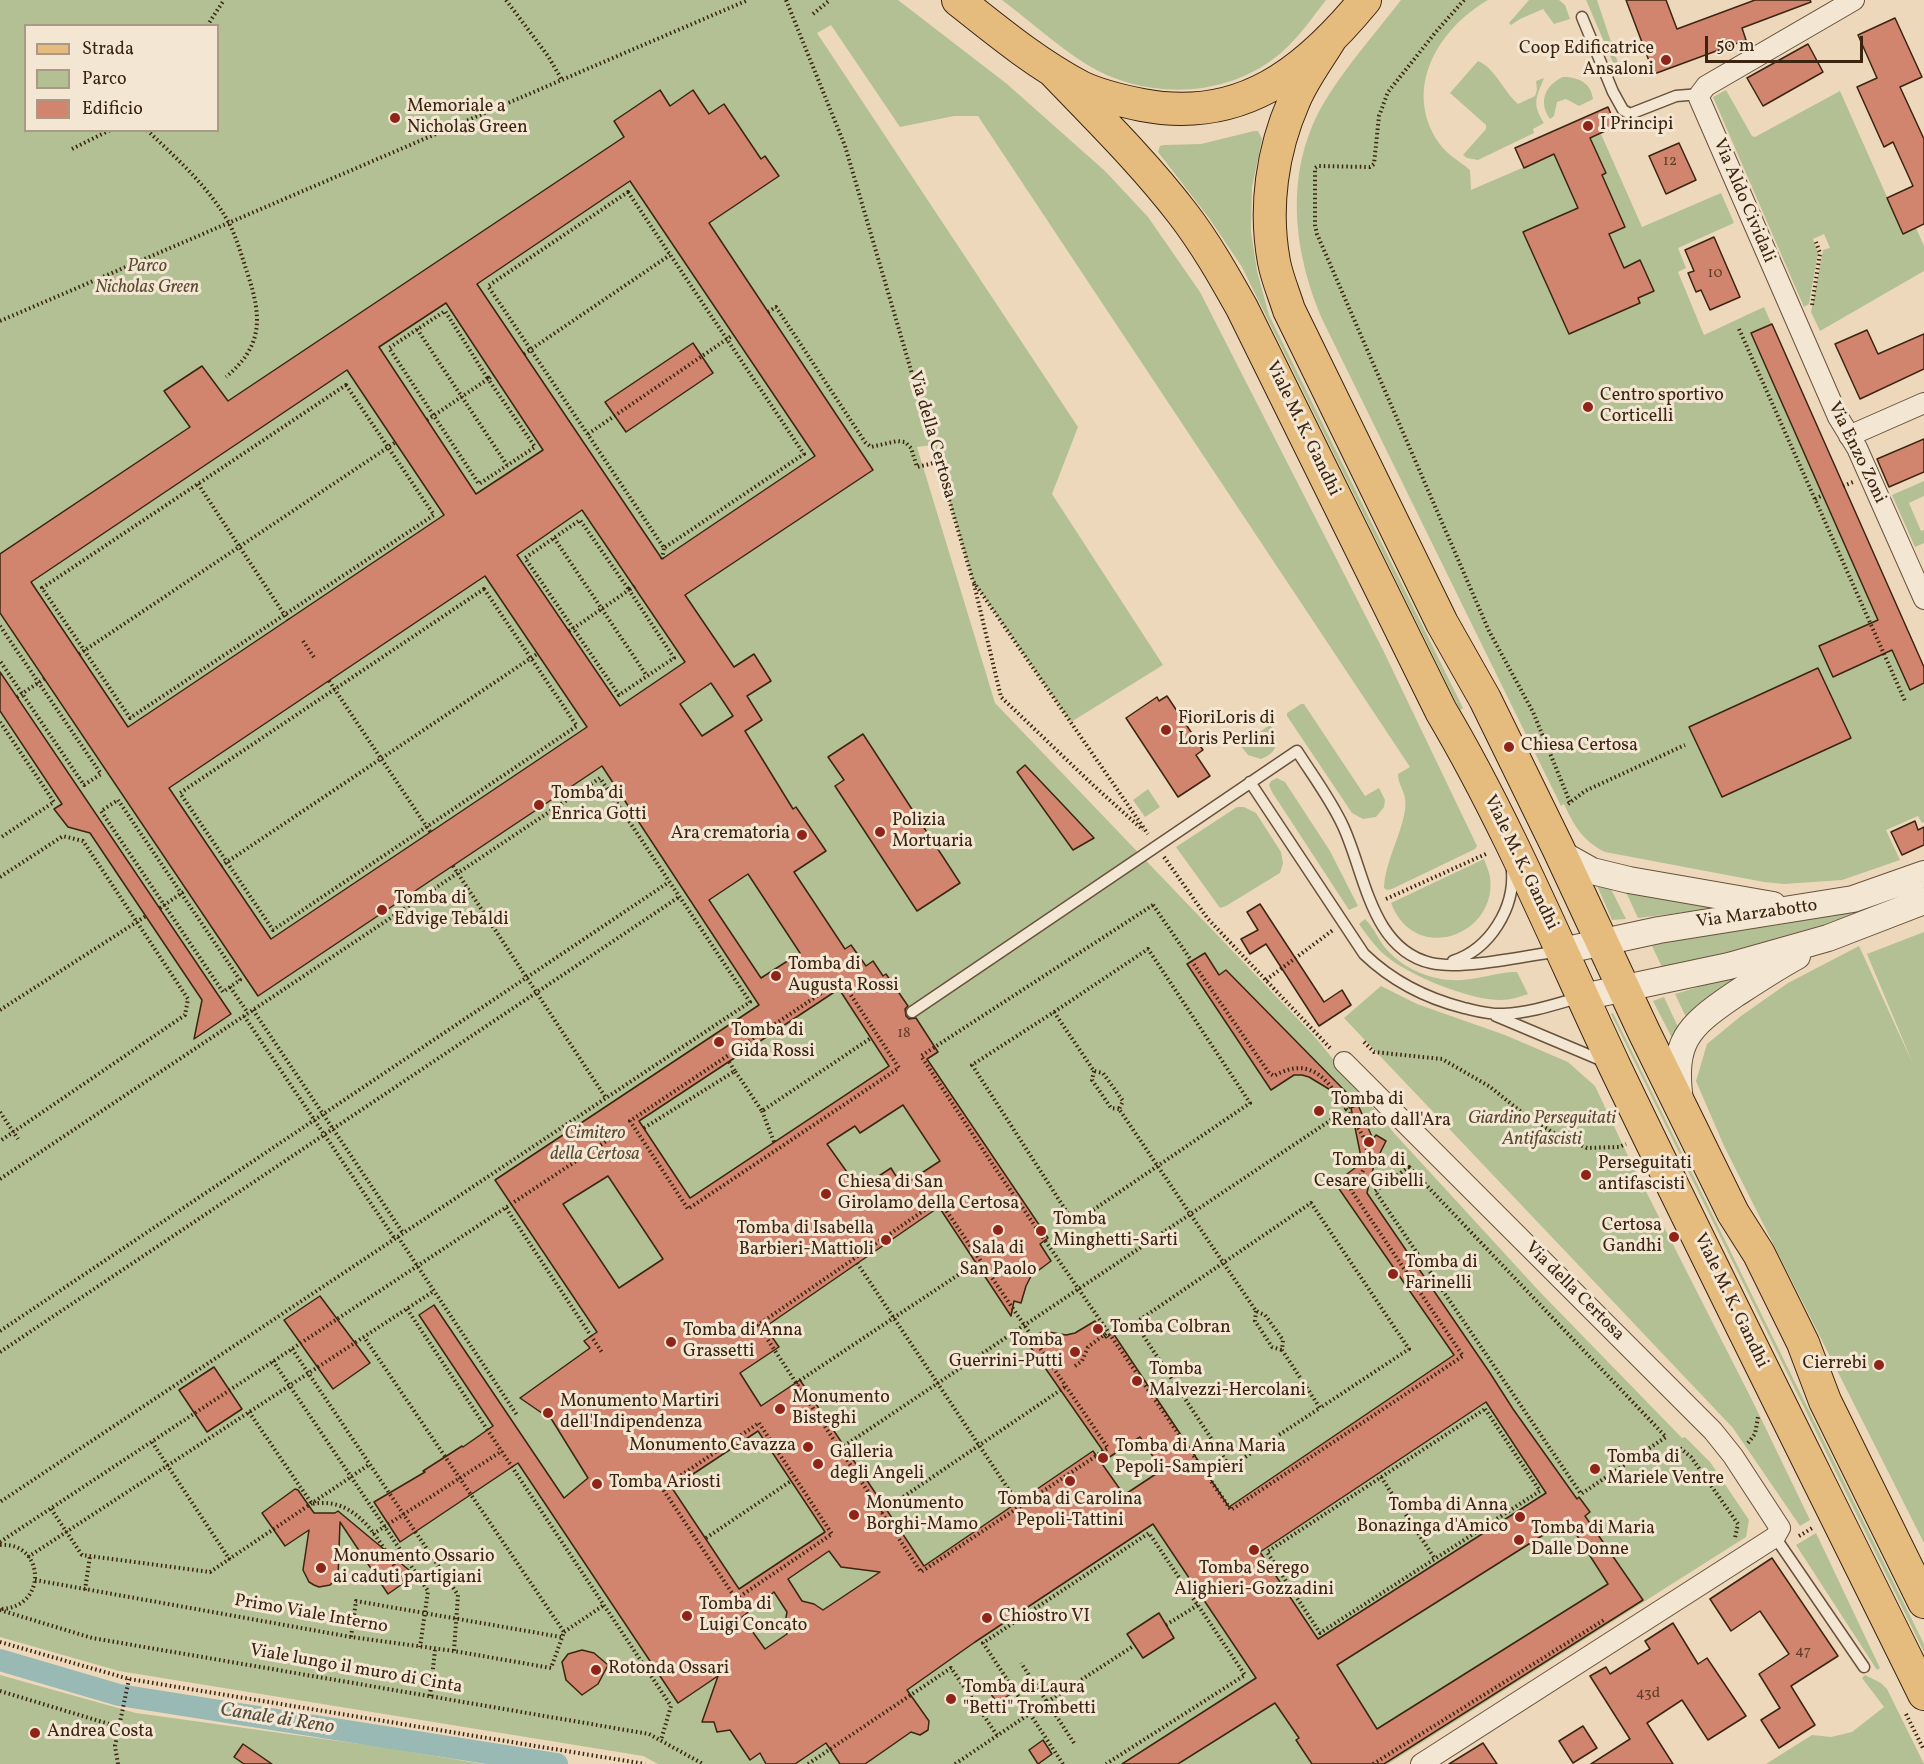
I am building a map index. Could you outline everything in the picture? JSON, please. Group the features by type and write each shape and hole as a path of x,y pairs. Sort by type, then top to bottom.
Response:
{"main road":[{"path":"958,0 1053,71 1084,88 1122,101 1162,108 1212,107 1238,101 1274,84 1303,63 1331,38 1365,0"},
{"name":"Viale M. K. Gandhi","path":"1331,38 1294,99 1272,172 1269,219 1274,263 1289,310 1442,623 1485,699 1558,848 1584,946 1604,992 1681,1105 1733,1213 1760,1254 1803,1343 1825,1401 1924,1602"},
{"name":"Viale M. K. Gandhi","path":"1053,71 1160,186 1190,224 1224,276 1247,317 1441,711 1466,753 1498,849 1584,946 1604,992 1615,1066 1924,1695"}],"street":[{"path":"1700,94 1706,86 1854,0"},
{"name":"Via Aldo Cividali","path":"1700,94 1701,102 1798,309"},
{"name":"Via Enzo Zoni","path":"1798,309 1838,417 1849,436 1924,599"},
{"path":"1849,436 1924,403"},
{"path":"1558,848 1567,857 1592,871 1610,876 1797,909"},
{"name":"Via Marzabotto","path":"1584,946 1704,922 1853,899 1924,874"},
{"name":"Via Marzabotto","path":"1604,992 1729,966 1828,938 1924,901"},
{"path":"1681,1105 1677,1078 1678,1062 1683,1043 1692,1028 1714,1008 1828,938"},
{"name":"Via della Certosa","path":"1344,1062 1713,1431 1733,1456 1777,1521 1780,1528 1775,1537"},
{"path":"1427,1763 1775,1537"}],"lane":[{"path":"1582,17 1613,92 1623,110 1630,114 1676,96 1700,94"},
{"path":"912,1012 1158,849 1250,782 1297,752 1340,819 1373,906 1386,932 1401,948 1432,963 1443,964 1477,963 1584,946"},
{"path":"1250,782 1364,954 1383,972 1438,1001 1490,1014 1615,1066"},
{"path":"1443,964 1474,951 1496,928 1509,901 1512,890 1498,849"},
{"path":"1490,1014 1526,1011 1604,992"},
{"name":"Via della Certosa","path":"1775,1537 1864,1667"}],"path":[{"path":"208,24 224,0"},
{"path":"506,0 548,56 562,80"},
{"path":"0,321 748,0"},
{"name":"Via della Certosa","path":"786,0 844,146 973,581 1001,698 1148,834 973,581"},
{"path":"813,14 830,0"},
{"path":"1464,0 1388,92 1379,116 1374,164 1370,167 1318,166 1315,168 1317,234 1489,631 1533,712 1570,802"},
{"path":"72,149 106,132"},
{"path":"149,132 197,180 229,223 257,303 258,320 254,338 246,355 226,378"},
{"path":"662,559 664,548 488,286 628,192 804,454 664,548"},
{"path":"1798,309 1811,306 1820,253 1816,242"},
{"path":"524,354 670,255"},
{"path":"768,312 776,307 865,442 871,447 897,441 905,442 911,448 917,467 938,462"},
{"path":"445,311 489,379 535,447 479,484 389,348 445,311"},
{"path":"417,329 507,465"},
{"path":"1739,329 1905,701"},
{"path":"588,434 733,335"},
{"path":"427,420 494,375"},
{"path":"346,385 434,515 130,718 42,588 198,484 346,385"},
{"path":"79,654 396,442"},
{"path":"198,484 288,620"},
{"path":"1815,499 1823,495"},
{"path":"580,520 629,590 674,658 619,695 525,558 580,520"},
{"path":"554,538 647,676"},
{"path":"569,631 634,586"},
{"path":"484,589 577,726 273,930 180,793 335,690 484,589"},
{"path":"0,626 101,774 84,785 0,661"},
{"path":"303,641 315,659"},
{"path":"221,866 537,654"},
{"path":"17,697 44,679"},
{"path":"329,681 431,833"},
{"path":"0,722 54,802 0,838"},
{"path":"1564,806 1585,791 1685,745"},
{"path":"0,1179 600,778 750,1002 0,1502"},
{"path":"118,800 240,980 223,992 162,906 101,811 118,800"},
{"path":"0,877 63,836 83,841 188,999 185,1015 0,1141"},
{"path":"1158,849 1208,918 1344,1062"},
{"path":"1386,899 1498,849"},
{"path":"453,866 606,1098"},
{"path":"0,1331 669,882"},
{"path":"162,906 186,890"},
{"path":"0,1352 679,897"},
{"path":"1153,904 1269,1073 1274,1076 1283,1071 1301,1067 1310,1069 1324,1079 1346,1110 1361,1132 1367,1150 1362,1173 1351,1186 1351,1190 1463,1356 1231,1510 921,1056 1153,904"},
{"path":"0,1010 146,916"},
{"path":"1266,980 1336,928"},
{"path":"1148,949 1250,1103 1157,1165 1074,1223 972,1065 1148,949"},
{"path":"841,980 877,1035 899,1068 688,1209 630,1121 841,980"},
{"path":"230,987 324,1135 417,1266 517,1415"},
{"path":"253,1010 403,1234"},
{"path":"1054,1012 1094,1071 1103,1073 1123,1101 1119,1108"},
{"path":"707,1031 711,1036"},
{"path":"762,1111 871,1038"},
{"path":"1364,1042 1374,1052 1442,1059 1489,1086 1525,1115 1557,1135 1587,1148 1619,1147 1629,1142"},
{"path":"729,1062 762,1111 774,1142"},
{"path":"644,1128 735,1071"},
{"path":"1094,1071 1092,1080 1111,1108 1119,1108"},
{"path":"844,1446 939,1385 1359,1099"},
{"path":"1119,1108 1256,1311 1265,1315 1283,1340 1282,1350 1320,1408"},
{"path":"0,1112 18,1139"},
{"path":"0,1544 273,1361 626,1130"},
{"path":"26,1152 30,1159"},
{"path":"1409,1167 1666,1437 1581,1494 1375,1191 1409,1167"},
{"path":"939,1200 1023,1327 1108,1448 921,1572 758,1325 939,1200"},
{"path":"1311,1203 1409,1349 1320,1408 1230,1467 1135,1323 1311,1203"},
{"path":"506,1208 603,1354"},
{"path":"796,1383 979,1261"},
{"path":"857,1263 1017,1502"},
{"path":"28,1557 434,1291"},
{"path":"407,1309 671,1706 661,1740"},
{"path":"1256,1311 1255,1321 1272,1347 1282,1350"},
{"path":"1075,1366 1082,1361 1090,1345 1108,1332"},
{"path":"364,1337 564,1632"},
{"path":"292,1349 458,1595 454,1652"},
{"path":"273,1361 428,1591 420,1647"},
{"path":"881,1512 1065,1387"},
{"path":"1485,1409 1540,1491 1320,1633 1267,1552 1381,1477 1485,1409"},
{"path":"1733,1456 1752,1439 1760,1411"},
{"path":"249,1412 312,1504"},
{"path":"759,1423 832,1534 736,1599 662,1488 759,1423"},
{"path":"152,1442 230,1560"},
{"path":"1680,1448 1691,1457 1738,1524 1735,1538"},
{"path":"373,1534 502,1451"},
{"path":"51,1509 82,1555 210,1572 370,1464"},
{"path":"1381,1477 1435,1559"},
{"path":"706,1538 791,1481"},
{"path":"312,1504 337,1503 359,1516 404,1582 416,1573"},
{"path":"1799,1536 1817,1525"},
{"path":"1063,1764 982,1643 1149,1533 1245,1675 1107,1764"},
{"path":"0,1544 8,1544 18,1549 28,1557 35,1568 32,1592 25,1601 11,1609 0,1610"},
{"path":"85,1590 90,1556"},
{"name":"Primo Viale Interno","path":"35,1580 351,1637 551,1668 561,1637"},
{"path":"351,1637 356,1601 561,1637 564,1632 604,1605"},
{"path":"1166,1625 1198,1605"},
{"name":"Viale lungo il muro di Cinta","path":"0,1610 92,1638 649,1734 703,1764"},
{"path":"1373,1764 1604,1620"},
{"path":"0,1642 129,1679 645,1764"},
{"path":"955,1764 1134,1645"},
{"path":"430,1696 435,1650"},
{"path":"1021,1663 1074,1743"},
{"path":"808,1764 951,1668 997,1735"},
{"path":"118,1764 115,1746 129,1679"},
{"path":"0,1691 119,1727"}],"green space":[{"name":"Cimitero della Certosa","path":"0,0 898,0 1007,84 1105,171 1148,217 1200,292 1383,650 1477,846 1392,889 1384,888 1387,868 1406,804 1398,774 1410,767 978,116 954,116 900,127 831,25 817,33 1078,427 1052,494 1163,665 1071,722 973,581 933,445 917,447 995,703 1314,1036 1394,1133 1539,1291 1682,1438 1685,1437 1710,1462 1749,1520 1746,1537 1388,1764 658,1764 643,1756 119,1671 0,1637"},
{"path":"1002,0 1326,0 1288,46 1260,68 1237,79 1186,90 1160,89 1109,76 1075,57"},
{"name":"Centro sportivo Corticelli","path":"1401,0 1488,0 1454,27 1431,62 1425,82 1424,102 1428,123 1442,147 1470,170 1471,190 1601,134 1642,227 1721,193 1734,223 1678,248 1686,268 1678,272 1704,335 1764,307 1924,667 1924,822 1922,823 1918,816 1886,830 1900,860 1842,880 1784,884 1764,882 1605,852 1585,838 1564,804 1561,806 1323,321 1313,295 1299,241 1298,186 1302,159 1310,132 1322,106 1340,78"},
{"path":"1529,0 1559,0 1565,5 1570,19 1554,24 1543,9 1511,25 1509,23"},
{"path":"1586,0 1597,0 1620,73 1617,72"},
{"path":"1478,61 1489,69 1518,104 1535,96 1536,81 1544,78 1537,95 1536,105 1544,123 1533,129 1534,133 1478,160 1463,155 1486,129 1486,125 1450,93"},
{"path":"1563,77 1583,82 1590,89 1593,99 1579,106 1566,99 1557,102 1554,116 1550,119 1544,106 1545,95 1557,80"},
{"path":"1726,90 1752,136 1755,137 1840,91 1903,233 1916,228 1924,246 1924,271 1820,331 1811,312 1823,250 1830,248 1824,234 1813,239 1818,253 1809,304 1804,307 1713,97"},
{"path":"1258,131 1262,139 1252,187 1251,232 1257,271 1269,315 1463,708 1460,710 1242,267 1209,218 1158,152 1160,146 1164,145 1201,144"},
{"path":"1924,481 1924,496 1909,503 1921,531 1924,530 1924,543 1915,547 1892,495"},
{"path":"1304,704 1365,796 1379,788 1385,800 1384,807 1376,817 1363,819 1352,813 1287,716 1287,713"},
{"path":"1270,725 1276,735 1274,749 1261,759 1248,755 1240,745"},
{"path":"1277,778 1285,782 1330,851 1358,906 1349,910 1272,792 1269,785"},
{"path":"1148,789 1160,807 1145,817 1133,800"},
{"path":"1237,807 1244,807 1256,813 1281,852 1283,863 1280,873 1220,908 1176,847"},
{"path":"1484,859 1490,877 1489,897 1481,914 1469,927 1452,935 1435,938 1418,934 1402,922 1391,903"},
{"path":"1596,883 1609,885 1626,919 1612,920"},
{"path":"1924,884 1924,888 1826,924 1687,964 1662,967 1652,946 1693,935 1772,926 1846,912"},
{"path":"1624,888 1718,908 1638,918"},
{"path":"1365,919 1386,949 1414,970 1433,977 1452,980 1517,972 1528,994 1501,1000 1488,999 1424,979 1397,964 1378,949 1359,924"},
{"path":"1924,932 1924,1543 1724,1146 1696,1081 1707,1044 1741,1016 1788,983 1859,946 1913,1064 1867,954"},
{"path":"1735,976 1739,978 1698,1004 1686,1017 1675,994"},
{"name":"Giardino Perseguitati Antifascisti","path":"1381,986 1417,1004 1505,1035 1568,1062 1595,1086 1810,1520 1800,1526 1733,1428 1344,1018"},
{"path":"1664,997 1678,1027 1672,1038 1653,1001"},
{"path":"1613,1013 1924,1644 1924,1652 1611,1014"},
{"path":"1816,1533 1880,1668 1877,1670 1796,1545"},
{"path":"0,1675 136,1713 389,1748 482,1764 0,1764"},
{"path":"1865,1675 1881,1683 1887,1689 1924,1764 1766,1764 1812,1735 1831,1737 1852,1732 1884,1707 1862,1678"}],"building":[{"path":"1626,0 1666,0 1677,29 1755,0 1810,0 1811,2 1742,28 1746,40 1654,74"},
{"path":"1895,18 1922,77 1900,87 1924,139 1924,224 1903,234 1887,198 1913,186 1893,142 1884,147 1857,87 1877,78 1858,35"},
{"path":"1808,44 1823,72 1763,106 1747,78"},
{"path":"660,90 670,106 693,90 709,114 724,104 761,159 765,156 779,176 709,223 873,470 685,595 734,667 754,654 771,681 747,696 762,720 745,731 793,809 796,807 826,851 794,872 845,949 851,945 866,966 873,961 883,976 886,974 908,1006 905,1009 906,1016 909,1019 916,1018 938,1052 927,1059 1048,1238 1040,1244 1051,1261 1031,1276 1021,1303 1014,1301 1011,1316 939,1207 765,1327 779,1347 740,1373 761,1406 800,1380 924,1566 1093,1451 1124,1495 1162,1470 1140,1437 1108,1458 1027,1342 1043,1331 1066,1335 1075,1333 1095,1321 1106,1338 1113,1333 1229,1507 1454,1355 1335,1183 1355,1168 1359,1161 1360,1152 1351,1108 1358,1105 1373,1139 1376,1135 1386,1141 1374,1165 1371,1178 1373,1182 1369,1184 1367,1193 1513,1409 1577,1499 1579,1497 1590,1512 1585,1516 1643,1600 1384,1764 1312,1764 1296,1740 1299,1738 1275,1703 1178,1764 1122,1764 1256,1678 1153,1524 907,1690 929,1721 928,1730 920,1735 911,1732 865,1764 840,1764 826,1743 795,1764 766,1764 760,1753 750,1760 730,1730 717,1732 714,1722 702,1722 718,1676 678,1703 518,1463 400,1542 374,1502 425,1472 423,1471 493,1426 419,1315 434,1305 564,1498 588,1478 552,1420 520,1398 590,1348 584,1341 597,1332 495,1180 759,1005 602,766 258,996 0,613 0,554 190,427 164,391 202,366 228,401 624,137 614,121","holes":["630,181 815,456 662,559 477,284","446,303 543,450 476,494 379,347","347,370 444,515 128,727 31,582","582,510 685,662 620,706 517,555","485,576 587,727 271,939 169,788","711,683 733,716 702,736 680,704","748,874 800,953 761,978 709,900","839,989 889,1066 690,1198 639,1121","903,1105 940,1161 902,1186 891,1168 859,1189 827,1144 855,1126 860,1133","608,1176 663,1259 619,1288 563,1204","1486,1402 1546,1493 1318,1639 1260,1552","758,1431 825,1532 739,1589 672,1488","1567,1520 1608,1584 1377,1729 1337,1665","829,1551 841,1567 880,1572 823,1610 814,1604 802,1601 788,1579","774,1592 787,1612 785,1623 787,1634 765,1649 742,1617"]},
{"path":"1608,107 1616,126 1590,138 1606,173 1602,175 1625,227 1609,234 1624,268 1640,260 1654,291 1638,298 1640,303 1569,334 1523,232 1578,208 1554,154 1524,168 1515,148"},
{"path":"1679,143 1696,180 1666,194 1649,156"},
{"path":"1714,237 1740,297 1710,310 1701,290 1696,292 1688,273 1694,271 1685,250"},
{"path":"1772,324 1924,667 1924,683 1910,690 1892,650 1833,677 1819,646 1878,620 1751,333"},
{"path":"1867,330 1878,354 1924,334 1924,369 1860,399 1835,344"},
{"path":"693,343 713,373 626,432 605,402"},
{"path":"1924,439 1924,472 1889,487 1877,459"},
{"path":"1818,668 1851,738 1722,797 1689,727"},
{"path":"0,672 231,1014 194,1039 202,1000 90,833 68,827 54,809 62,804 0,711"},
{"path":"1167,696 1203,750 1196,755 1210,776 1178,797 1126,718 1157,697 1159,701"},
{"path":"863,734 960,883 917,911 835,786 844,780 828,757"},
{"path":"1025,765 1094,838 1073,850 1017,772"},
{"path":"1915,821 1918,830 1924,827 1924,845 1902,855 1891,832"},
{"path":"1260,904 1324,1002 1342,990 1351,1005 1319,1026 1266,944 1250,954 1241,939 1258,930 1247,912"},
{"path":"1205,953 1219,975 1226,970 1346,1092 1342,1097 1302,1075 1294,1075 1271,1090 1187,964"},
{"path":"320,1296 370,1363 333,1389 284,1320"},
{"path":"214,1367 242,1409 207,1432 179,1390"},
{"path":"295,1489 314,1513 338,1511 415,1575 388,1594 340,1522 338,1577 330,1585 319,1587 309,1582 303,1570 309,1530 285,1546 262,1513"},
{"path":"1772,1558 1838,1656 1791,1686 1815,1725 1779,1748 1761,1720 1780,1708 1759,1674 1789,1654 1760,1611 1731,1631 1710,1599"},
{"path":"1159,1613 1174,1638 1143,1658 1127,1634"},
{"path":"1673,1623 1698,1664 1707,1658 1746,1716 1708,1740 1682,1700 1647,1723 1673,1764 1591,1764 1630,1739 1590,1676 1606,1667 1610,1674 1650,1649 1645,1641"},
{"name":"Rotonda Ossari","path":"582,1650 594,1653 608,1665 598,1684 582,1695 566,1680 562,1662 568,1654"},
{"path":"1002,1679 1012,1693 997,1703 987,1688"},
{"path":"1583,1726 1597,1748 1573,1763 1559,1741"},
{"path":"1043,1740 1052,1754 1038,1764 1029,1750"},
{"path":"1483,1743 1497,1764 1449,1764"},
{"path":"243,1744 272,1764 244,1764 234,1757"}],"waterway":[{"name":"Canale di Reno","path":"0,1660 119,1695 557,1764"}],"place":[{"name":"Coop Edificatrice Ansaloni","path":"1666,60"},
{"name":"Memoriale a Nicholas Green","path":"395,118"},
{"name":"I Principi","path":"1588,126"},
{"name":"Centro sportivo Corticelli","path":"1588,407"},
{"name":"FioriLoris di Loris Perlini","path":"1166,730"},
{"name":"Chiesa Certosa","path":"1509,747"},
{"name":"Tomba di Enrica Gotti","path":"539,805"},
{"name":"Polizia Mortuaria","path":"880,832"},
{"name":"Ara crematoria","path":"802,835"},
{"name":"Tomba di Edvige Tebaldi","path":"382,910"},
{"name":"Tomba di Augusta Rossi","path":"776,976"},
{"name":"Tomba di Gida Rossi","path":"719,1042"},
{"name":"Tomba di Renato dall'Ara","path":"1319,1111"},
{"name":"Tomba di Cesare Gibelli","path":"1369,1142"},
{"name":"Perseguitati antifascisti","path":"1586,1175"},
{"name":"Chiesa di San Girolamo della Certosa","path":"826,1194"},
{"name":"Sala di San Paolo","path":"998,1230"},
{"name":"Tomba Minghetti-Sarti","path":"1041,1231"},
{"name":"Certosa Gandhi","path":"1674,1237"},
{"name":"Tomba di Isabella Barbieri-Mattioli","path":"886,1240"},
{"name":"Tomba di Farinelli","path":"1393,1274"},
{"name":"Tomba Colbran","path":"1098,1329"},
{"name":"Tomba di Anna Grassetti","path":"671,1342"},
{"name":"Tomba Guerrini-Putti","path":"1075,1352"},
{"name":"Cierrebi","path":"1879,1365"},
{"name":"Tomba Malvezzi-Hercolani","path":"1137,1381"},
{"name":"Monumento Bisteghi","path":"780,1409"},
{"name":"Monumento Martiri dell'Indipendenza","path":"548,1413"},
{"name":"Monumento Cavazza","path":"808,1447"},
{"name":"Tomba di Anna Maria Pepoli-Sampieri","path":"1103,1458"},
{"name":"Galleria degli Angeli","path":"818,1464"},
{"name":"Tomba di Mariele Ventre","path":"1595,1469"},
{"name":"Tomba di Carolina Pepoli-Tattini","path":"1070,1481"},
{"name":"Tomba Ariosti","path":"597,1484"},
{"name":"Monumento Borghi-Mamo","path":"854,1515"},
{"name":"Tomba di Anna Bonazinga d'Amico","path":"1520,1517"},
{"name":"Tomba di Maria Dalle Donne","path":"1519,1540"},
{"name":"Tomba Serego Alighieri-Gozzadini","path":"1254,1550"},
{"name":"Monumento Ossario ai caduti partigiani","path":"321,1568"},
{"name":"Tomba di Luigi Concato","path":"687,1616"},
{"name":"Chiostro VI","path":"987,1618"},
{"name":"Rotonda Ossari","path":"596,1670"},
{"name":"Tomba di Laura \"Betti\" Trombetti","path":"951,1699"},
{"name":"Andrea Costa","path":"35,1733"}],"park label":[{"name":"Parco Nicholas Green","path":"147,278"}]}
